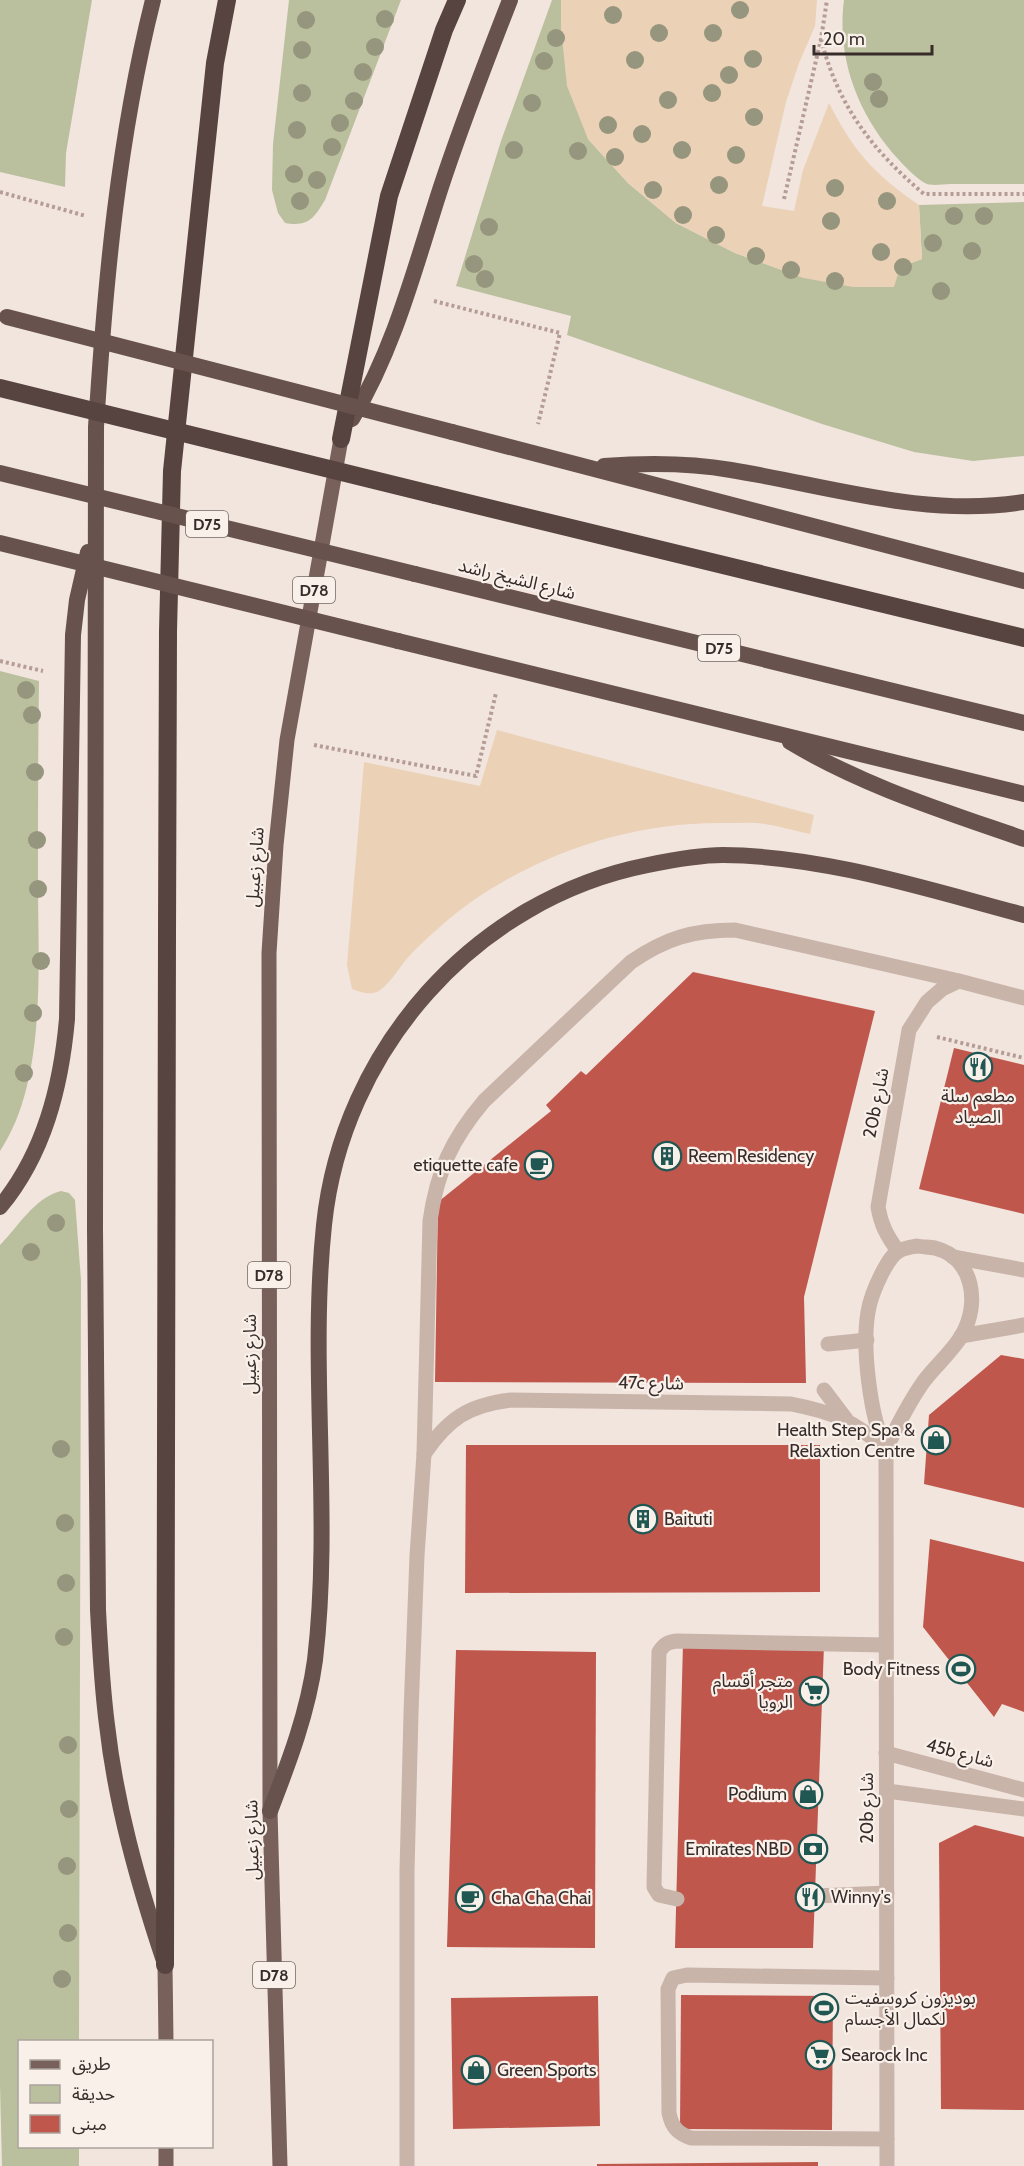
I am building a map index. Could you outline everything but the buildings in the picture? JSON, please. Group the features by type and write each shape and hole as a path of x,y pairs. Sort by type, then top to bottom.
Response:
{"highway":[{"path":"165,1965 168,642 172,471 216,63 227,0"},
{"path":"341,439 389,196 444,30 457,0"},
{"path":"341,439 362,403 397,327 454,149 510,0"},
{"path":"150,6 129,118 113,223 102,323 97,415 95,1241 98,1610 106,1725 127,1838 165,1965"},
{"path":"0,315 1024,580"},
{"path":"0,388 1024,638"},
{"path":"588,467 659,464 729,470 914,504 957,507 1002,506 1024,502"},
{"name":"شارع الشيخ راشد","path":"0,473 1024,723"},
{"path":"0,1207 25,1170 43,1135 56,1097 64,1059 67,1019 73,635 79,588 95,531"},
{"path":"0,543 1024,794"},
{"path":"776,733 812,755 885,790 1024,839"},
{"path":"270,1811 303,1717 314,1664 320,1611 319,1321 324,1226 329,1187 352,1110 373,1066 400,1025 431,987 473,948 501,927 540,903 582,884 626,869 672,860 718,855 764,856 810,862 1024,915"}],"main road":[{"name":"شارع زعبيل","path":"280,2166 270,1811 269,953 286,740 341,439"},
{"path":"165,1965 166,2040"},
{"path":"166,2148 166,2166"}],"street":[{"path":"406,2166 408,1815 417,1556 424,1454 430,1221 441,1168 452,1144 484,1101 631,962 654,946 680,936 707,930 735,930 1024,998"},
{"name":"20b شارع","path":"898,1251 880,1222 878,1207 909,1030 927,1002 942,989 959,981"},
{"path":"917,1246 936,1248 953,1257 964,1268 970,1282 972,1301 969,1320 961,1336 924,1382 886,1449 873,1414 867,1340 868,1312 876,1286 887,1264 898,1251 917,1246"},
{"path":"953,1257 1024,1270"},
{"path":"961,1336 1024,1325"},
{"path":"828,1344 867,1340"},
{"path":"824,1390 846,1419"},
{"name":"47c شارع","path":"424,1454 436,1436 451,1421 469,1410 490,1403 511,1400 791,1404 819,1409 846,1419 886,1449"},
{"name":"20b شارع","path":"886,1449 887,2166"},
{"path":"676,1899 659,1895 654,1887 659,1652 663,1646 677,1641 886,1645"},
{"name":"45b شارع","path":"886,1753 1024,1790"},
{"path":"887,1791 1024,1809"},
{"path":"815,1896 887,1893"},
{"path":"886,2139 691,2138 682,2135 675,2130 669,2113 668,1989 673,1978 687,1975 887,1978"}],"path":[{"path":"784,199 828,0"},
{"path":"821,39 827,65 853,118 897,172 924,194 1024,194"},
{"path":"0,192 69,211"},
{"path":"454,306 560,333 531,452"},
{"path":"0,661 44,672"},
{"path":"286,740 476,776 490,716"},
{"path":"909,1030 1024,1058"}],"green space":[{"path":"0,0 92,0 66,153 65,187 0,172"},
{"path":"289,0 401,0 325,200 310,220 300,224 285,223 278,213 272,190 273,144"},
{"path":"552,0 561,0 561,28 588,139 628,183 676,223 735,253 804,278 900,267 922,259 919,205 1024,202 1024,456 973,461 914,452 822,424 567,335 571,316 456,286 501,141"},
{"path":"844,0 1024,0 1024,184 929,185 905,167 872,125 854,86 847,65 844,44 842,22"},
{"path":"0,671 39,681 39,949 37,1021 33,1057 26,1091 15,1123 0,1151"},
{"path":"61,1191 69,1193 75,1200 81,1280 79,2040 18,2040 18,2148 79,2148 79,2166 2,2166 0,2085 0,1245 35,1206"}],"sand":[{"path":"561,0 817,0 815,26 786,102 762,206 794,211 803,170 829,103 847,135 866,161 889,183 919,205 922,259 900,267 894,287 853,287 804,278 735,253 676,223 628,183 588,139 567,86 561,28"},
{"path":"497,730 814,815 810,834 760,823 694,824 626,833 594,842 530,867 471,902 419,946 379,991 369,993 352,989 347,965 364,762 480,786"}],"place":[{"name":"مطعم سلة الصياد","path":"978,1067"},
{"name":"Reem Residency","path":"667,1156"},
{"name":"etiquette cafe","path":"539,1165"},
{"name":"Health Step Spa & Relaxtion Centre","path":"936,1440"},
{"name":"Baituti","path":"643,1519"},
{"name":"Body Fitness","path":"961,1669"},
{"name":"متجر أقسام الرويا","path":"814,1691"},
{"name":"Podium","path":"808,1794"},
{"name":"Emirates NBD","path":"813,1849"},
{"name":"Winny's","path":"810,1897"},
{"name":"Cha Cha Chai","path":"470,1898"},
{"name":"بوديزون كروسفيت لكمال الأجسام","path":"824,2008"},
{"name":"Searock Inc","path":"820,2055"},
{"name":"Green Sports","path":"476,2070"}]}
